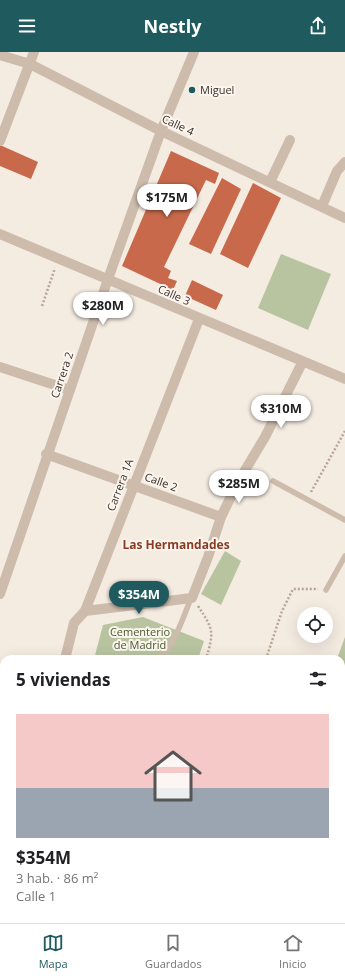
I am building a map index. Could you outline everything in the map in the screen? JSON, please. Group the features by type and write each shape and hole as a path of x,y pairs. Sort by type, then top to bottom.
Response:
{"street":[{"path":"0,141 34,52"},
{"name":"Carrera 2","path":"0,594 46,454 70,390 108,279 161,131 194,52"},
{"name":"Calle 4","path":"0,55 30,64 161,131 345,218"},
{"path":"270,182 290,140"},
{"path":"322,206 337,171 345,162"},
{"name":"Calle 3","path":"0,234 302,363 342,378"},
{"name":"Carrera 1A","path":"66,655 74,623 85,611 133,484 199,319"},
{"path":"85,611 192,598 208,557 221,517 238,482 265,437 302,363"},
{"path":"0,367 70,390"},
{"name":"Calle 2","path":"46,454 133,484 221,517"}],"lane":[{"path":"273,481 345,520"},
{"path":"326,590 345,556"},
{"path":"164,655 192,598"}],"path":[{"path":"42,306 58,258"},
{"path":"307,500 345,431"},
{"path":"267,655 282,610 293,589 313,588 326,590"},
{"path":"192,598 210,624 212,637 207,655"}],"green space":[{"path":"281,254 331,274 308,330 258,308"},
{"path":"225,551 241,561 221,605 201,594"},
{"name":"Cementerio de Madrid","path":"143,617 204,641 199,655 95,655 103,625"},
{"path":"345,637 345,655 338,655"}],"building":[{"path":"0,145 38,162 31,179 0,166"},
{"path":"171,151 219,173 215,184 206,180 164,267 171,271 168,278 177,281 173,290 122,266"},
{"path":"222,178 241,189 211,254 189,244"},
{"path":"253,183 281,198 248,268 220,254"},
{"path":"192,280 223,295 216,310 185,296"}],"place":[{"name":"Miguel","path":"192,90"}],"district":[{"name":"Las Hermandades","path":"176,545"}]}
